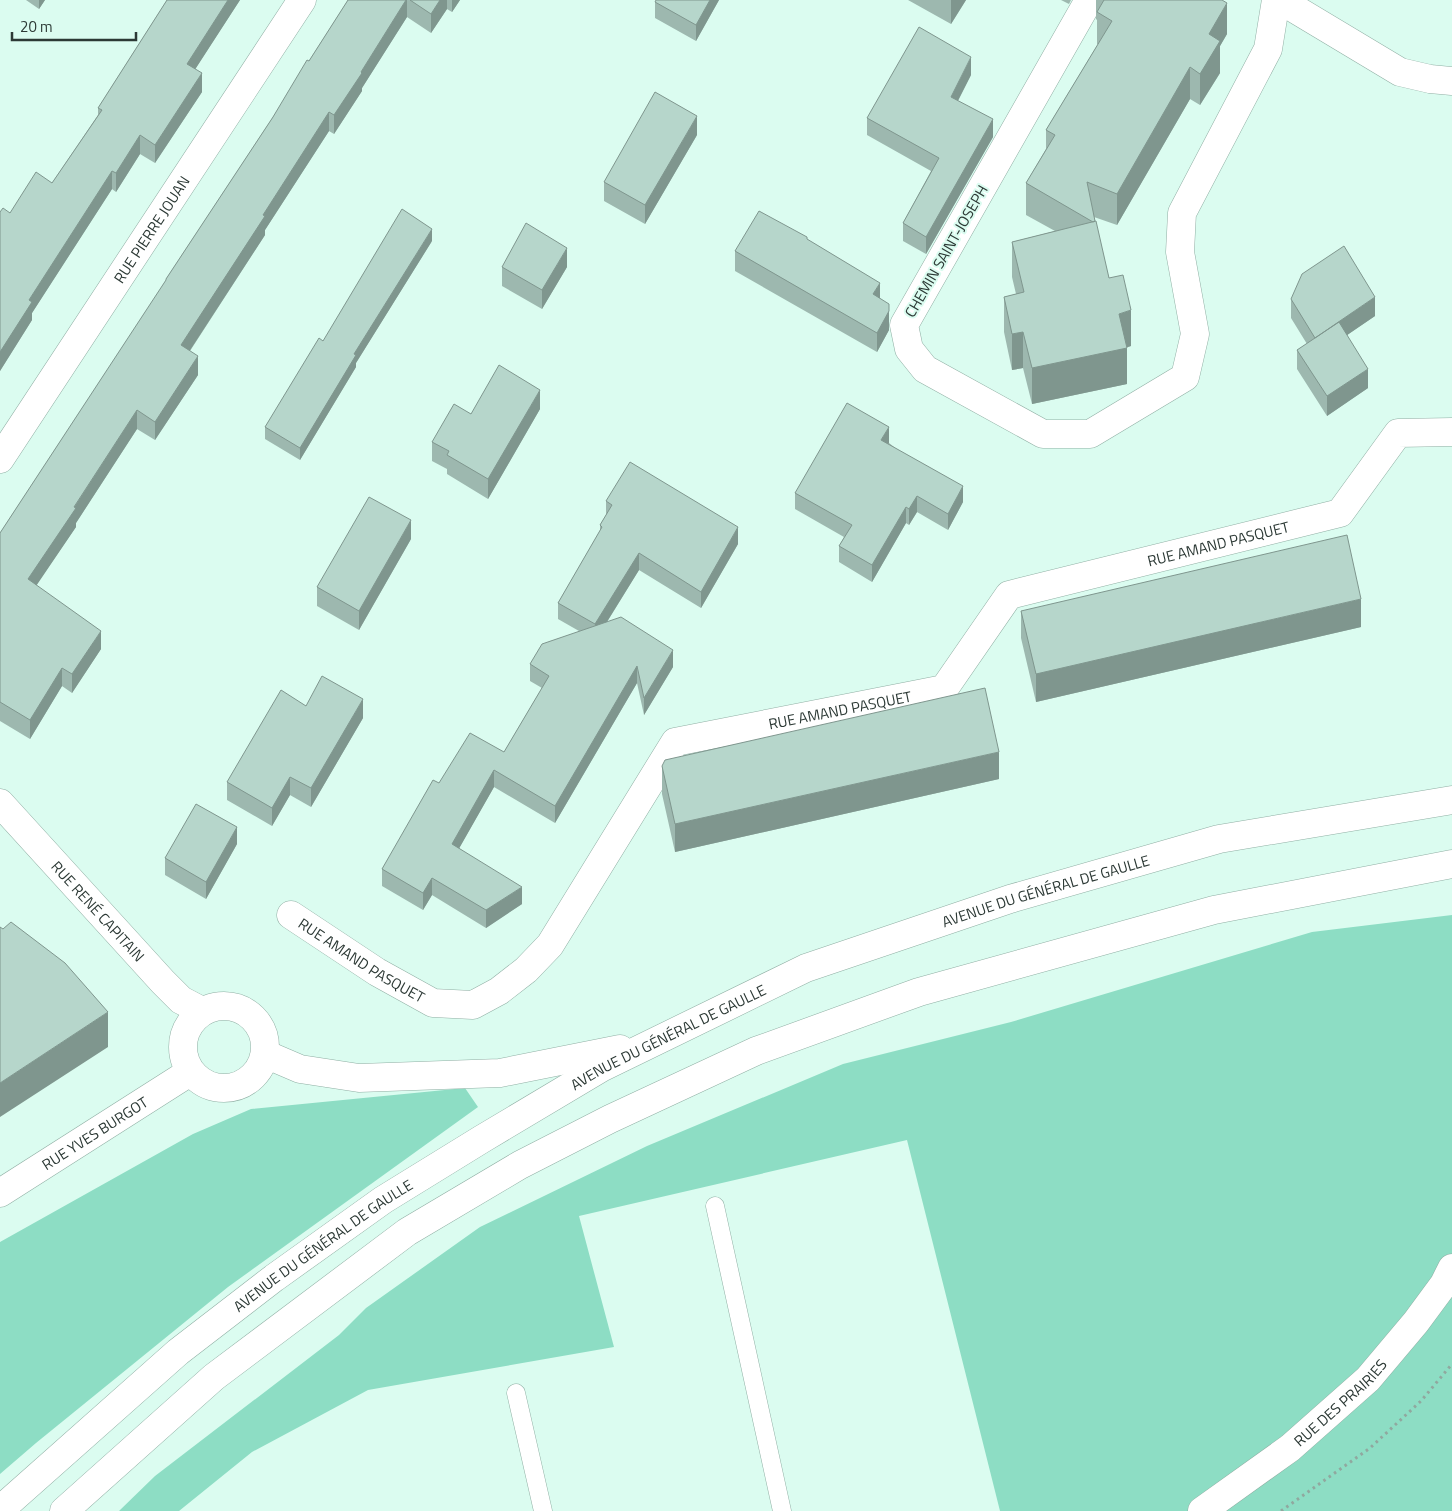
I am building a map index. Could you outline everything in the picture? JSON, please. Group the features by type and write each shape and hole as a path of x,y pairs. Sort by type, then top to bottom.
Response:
{"street":[{"name":"RUE PIERRE JOUAN","path":"0,459 302,0"},
{"name":"CHEMIN SAINT-JOSEPH","path":"1089,0 904,325 909,349 926,369 1043,434 1090,434 1185,377 1195,334 1180,252 1182,213 1268,49 1276,0"},
{"path":"1280,0 1400,72 1430,79 1452,81"},
{"name":"RUE AMAND PASQUET","path":"291,915 377,972 433,1003 473,1005 499,991 519,976 550,945 675,742 944,689 1009,595 1340,513 1398,433 1452,432"},
{"name":"AVENUE DU GÉNÉRAL DE GAULLE","path":"0,1510 178,1352 290,1266 383,1200 482,1138 601,1068 806,968 1010,899 1219,839 1452,800"},
{"name":"RUE RENÉ CAPITAIN","path":"0,803 163,982 181,1000 202,1011"},
{"path":"64,1511 214,1377 407,1232 520,1165 644,1103 756,1051 919,992 1214,910 1452,864"},
{"path":"213,1006 237,1007 248,1012 256,1020 265,1042 265,1054 260,1067 252,1078 240,1085 226,1089 213,1087 200,1081 190,1072 184,1059 182,1046 184,1032 192,1020 202,1011 213,1006"},
{"path":"265,1054 300,1069 359,1078 500,1073 653,1043"},
{"name":"RUE YVES BURGOT","path":"0,1193 190,1072"},
{"name":"RUE DES PRAIRIES","path":"1202,1511 1290,1448 1368,1379 1416,1322 1444,1284 1452,1268"}],"lane":[{"path":"715,1206 782,1511"},
{"path":"516,1393 543,1511"}],"path":[{"path":"1282,1511 1370,1448 1421,1400 1452,1364"}],"green space":[{"path":"1452,915 1452,1511 1000,1511 907,1140 579,1216 614,1347 368,1390 252,1452 179,1511 119,1511 155,1476 339,1335 366,1308 480,1227 647,1146 843,1064 1011,1022 1312,932"},
{"path":"465,1088 478,1107 228,1287 0,1474 0,1242 193,1134 251,1109"}],"building":[{"path":"167,0 228,0 187,64 202,73 155,145 140,135 116,173 112,171 29,300 32,302 0,352 0,212 3,208 10,213 36,172 52,183 102,110 98,108"},
{"path":"348,0 406,0 334,115 329,112 263,215 265,216 181,345 198,356 155,422 137,410 74,507 76,508 28,579 101,631 72,674 62,668 30,720 0,702 0,533 273,117 307,60 309,61"},
{"path":"410,0 440,0 431,14"},
{"path":"656,0 710,0 696,25 655,2"},
{"path":"1104,0 1222,0 1227,3 1209,34 1220,41 1200,74 1190,67 1117,194 1087,182 1095,221 1093,222 1026,183 1055,135 1046,130 1112,21 1097,12"},
{"path":"919,27 971,57 951,97 993,119 926,237 903,223 939,158 867,118"},
{"path":"655,92 697,116 645,205 604,182"},
{"path":"402,209 432,229 354,354 356,355 300,448 265,427 319,338 323,341"},
{"path":"759,211 807,237 807,239 880,283 873,294 889,304 889,311 877,333 735,251"},
{"path":"1096,221 1109,278 1123,275 1131,310 1119,314 1127,348 1032,368 1023,332 1012,334 1004,297 1024,292 1012,242"},
{"path":"526,223 567,248 542,290 502,267"},
{"path":"1344,246 1375,297 1315,338 1291,299 1302,274"},
{"path":"1339,322 1368,369 1327,396 1297,350"},
{"path":"499,365 540,390 488,479 447,455 449,451 432,442 454,404 471,414"},
{"path":"847,403 889,427 881,440 963,486 948,514 917,496 909,509 906,507 872,565 839,546 852,525 795,493"},
{"path":"630,462 738,527 701,592 639,553 595,624 558,603 602,527 600,525 612,505 606,501"},
{"path":"369,497 411,520 359,611 317,587"},
{"path":"1347,535 1361,599 1036,674 1021,611"},
{"path":"621,617 673,650 644,698 637,666 555,806 494,770 452,844 522,887 486,910 432,878 423,893 382,869 433,780 439,783 470,733 504,752 549,676 530,664 542,644"},
{"path":"322,676 363,699 311,788 290,777 272,808 227,782 281,690 306,706"},
{"path":"985,688 999,752 675,824 662,766 665,760"},
{"path":"196,804 237,827 206,882 165,858"},
{"path":"11,922 65,963 108,1012 0,1083 0,927 3,929"}]}
